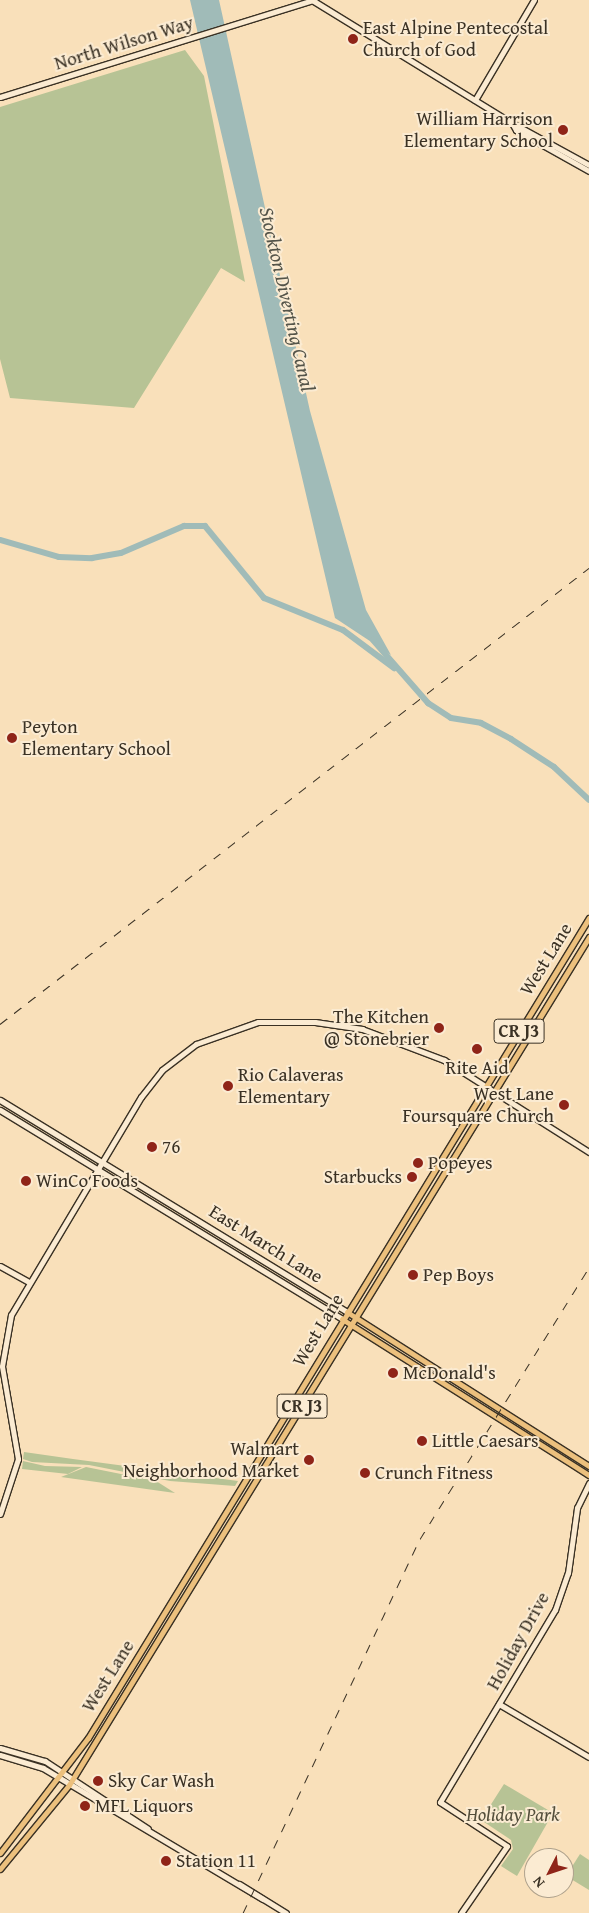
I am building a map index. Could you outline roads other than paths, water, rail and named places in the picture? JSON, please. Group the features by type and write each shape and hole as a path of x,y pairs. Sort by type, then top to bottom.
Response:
{"main road":[{"path":"313,0 512,123 589,165"},
{"name":"North Wilson Way","path":"0,97 313,0"},
{"path":"476,100 534,0"},
{"path":"512,123 516,130 589,171"},
{"name":"West Lane","path":"0,1853 64,1772 589,918"},
{"name":"West Lane","path":"0,1869 69,1784 589,937"},
{"path":"0,1514 18,1459 3,1374 3,1344 11,1315 141,1097 168,1065 208,1037 247,1024 292,1020 362,1029 429,1053 486,1085 589,1152"},
{"name":"East March Lane","path":"0,1100 356,1317 589,1466"},
{"name":"East March Lane","path":"0,1110 342,1319 589,1475"},
{"path":"0,1266 29,1282"},
{"name":"Holiday Drive","path":"461,1913 475,1889 492,1874 506,1843 440,1802 559,1602 577,1508 589,1483"},
{"path":"499,1704 589,1757"},
{"path":"0,1748 31,1755 64,1772 148,1829"},
{"path":"0,1755 32,1762 148,1829 286,1913"}],"water":[{"name":"Stockton Diverting Canal","path":"190,0 219,0 310,411 366,610 391,655 335,618"}],"waterway":[{"path":"0,540 59,557 92,558 121,553 184,526 205,526 264,598 343,630 394,668"},
{"path":"373,640 428,703 451,718 481,723 511,739 554,767 589,800"}],"railway":[{"path":"0,1024 589,568"},
{"path":"243,1913 420,1539 589,1268"}],"place":[{"name":"East Alpine Pentecostal Church of God","path":"353,39"},
{"name":"William Harrison Elementary School","path":"563,130"},
{"name":"Peyton Elementary School","path":"12,738"},
{"name":"The Kitchen @ Stonebrier","path":"439,1028"},
{"name":"Rite Aid","path":"477,1049"},
{"name":"Rio Calaveras Elementary","path":"228,1086"},
{"name":"West Lane Foursquare Church","path":"564,1105"},
{"name":"76","path":"152,1147"},
{"name":"Popeyes","path":"418,1163"},
{"name":"Starbucks","path":"412,1177"},
{"name":"WinCo Foods","path":"26,1181"},
{"name":"Pep Boys","path":"413,1275"},
{"name":"McDonald's","path":"393,1373"},
{"name":"Little Caesars","path":"422,1441"},
{"name":"Walmart Neighborhood Market","path":"309,1460"},
{"name":"Crunch Fitness","path":"365,1473"},
{"name":"Sky Car Wash","path":"98,1781"},
{"name":"MFL Liquors","path":"85,1806"},
{"name":"Station 11","path":"166,1861"}],"park label":[{"name":"Holiday Park","path":"513,1815"}]}
